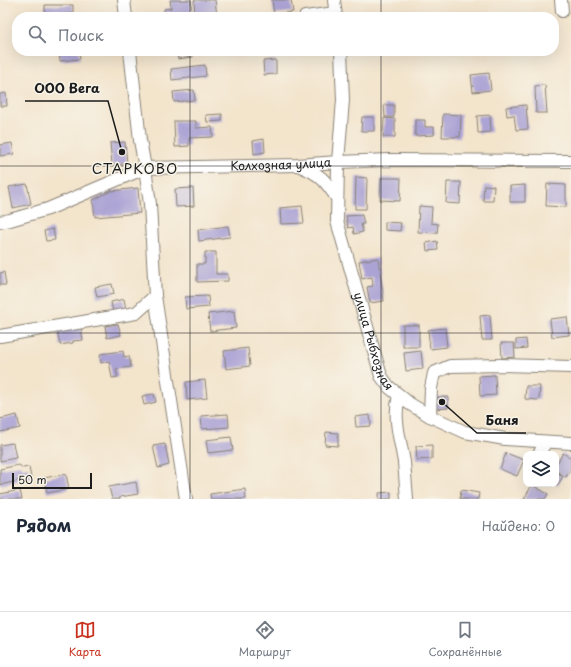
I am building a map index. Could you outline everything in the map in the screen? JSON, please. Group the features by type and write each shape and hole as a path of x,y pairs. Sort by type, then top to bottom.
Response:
{"street":[{"path":"124,0 125,12"},
{"path":"334,0 335,12"},
{"path":"131,56 140,140 150,204 155,296 186,499"},
{"name":"улица Рыбхозная","path":"341,56 343,100 338,162 337,221 381,376 389,387 430,416 465,432 512,440 571,444"},
{"name":"Колхозная улица","path":"0,222 48,209 145,168 389,160 571,161"},
{"path":"297,164 313,171 326,181 337,198"},
{"path":"0,336 136,312 155,296"},
{"path":"430,416 431,388 434,374 450,366 501,365 571,367"},
{"path":"399,395 396,408 396,419 404,463 407,499"},
{"path":"541,451 545,443"}],"building":[{"path":"170,0 191,0 192,12 164,12 164,9 171,8"},
{"path":"194,0 215,0 216,12 195,12"},
{"path":"272,0 291,0 293,12 274,12"},
{"path":"45,5 73,5 73,12 45,12"},
{"path":"60,56 80,56 80,59 60,61"},
{"path":"177,56 193,56 193,57 178,59"},
{"path":"276,60 276,74 264,75 263,61"},
{"path":"205,65 206,76 172,80 171,69"},
{"path":"489,73 491,90 473,92 471,75"},
{"path":"545,85 547,113 536,113 535,86"},
{"path":"194,90 195,100 174,102 173,92"},
{"path":"6,93 7,106 0,106 0,94"},
{"path":"384,105 394,105 394,117 385,117"},
{"path":"526,105 528,129 516,130 514,115 507,116 506,107"},
{"path":"222,114 222,121 207,122 206,115"},
{"path":"443,114 461,115 460,137 442,137"},
{"path":"490,115 491,132 478,133 477,116"},
{"path":"362,117 374,117 374,131 361,131"},
{"path":"384,118 395,119 395,137 383,137"},
{"path":"415,120 425,120 425,127 434,127 434,135 415,136"},
{"path":"174,121 196,121 196,128 212,127 213,137 189,138 189,146 175,147"},
{"path":"264,139 265,152 254,154 253,141"},
{"path":"125,142 127,164 112,165 110,143"},
{"path":"12,143 14,154 0,156 0,145"},
{"path":"356,177 367,178 366,209 355,209"},
{"path":"381,178 401,178 400,201 380,200"},
{"path":"447,182 461,182 460,204 446,203"},
{"path":"27,184 31,204 13,208 9,187"},
{"path":"547,184 566,185 566,207 546,206"},
{"path":"484,185 494,186 493,201 483,201"},
{"path":"525,185 525,202 510,202 510,186"},
{"path":"138,188 140,213 95,217 93,200 111,191"},
{"path":"193,188 194,206 176,207 175,189"},
{"path":"302,206 304,223 281,224 280,208"},
{"path":"419,206 432,207 431,223 438,224 437,233 418,232"},
{"path":"362,215 364,224 361,224 363,232 354,234 353,227 348,228 346,216"},
{"path":"385,222 401,223 400,231 385,230"},
{"path":"228,226 230,237 199,241 198,230"},
{"path":"53,229 55,240 46,241 44,231"},
{"path":"437,241 438,250 427,251 426,243"},
{"path":"205,252 216,252 216,274 228,274 228,281 197,282 197,264 205,264"},
{"path":"378,258 384,301 370,303 367,287 373,286 372,277 362,279 359,261"},
{"path":"4,272 6,285 0,285 0,273"},
{"path":"112,284 114,294 97,297 95,287"},
{"path":"208,296 209,307 186,309 185,297"},
{"path":"124,299 126,309 113,312 111,302"},
{"path":"234,311 236,328 210,331 208,314"},
{"path":"490,315 492,340 482,340 480,316"},
{"path":"567,317 569,335 552,337 550,319"},
{"path":"118,324 121,335 107,338 105,326"},
{"path":"403,325 419,325 419,347 403,347"},
{"path":"81,328 83,340 60,345 57,329"},
{"path":"445,328 447,347 430,349 428,330"},
{"path":"526,339 527,348 516,349 516,340"},
{"path":"501,343 514,343 515,357 502,358"},
{"path":"248,348 250,366 226,369 224,351"},
{"path":"123,351 124,357 129,356 131,367 116,369 118,377 112,378 109,361 101,363 100,354"},
{"path":"421,351 423,369 406,371 404,353"},
{"path":"495,375 496,395 480,396 479,376"},
{"path":"205,380 207,398 187,400 186,382"},
{"path":"526,386 540,386 539,400 525,399"},
{"path":"154,394 156,402 144,405 142,396"},
{"path":"435,397 448,397 448,408 436,409"},
{"path":"228,414 229,427 202,429 201,416"},
{"path":"17,415 20,428 0,432 0,419"},
{"path":"370,415 371,426 356,427 355,417"},
{"path":"326,432 338,433 338,446 325,445"},
{"path":"231,437 233,450 208,453 206,440"},
{"path":"13,443 16,458 0,461 0,445"},
{"path":"165,444 169,465 158,468 153,446"},
{"path":"432,445 432,459 417,460 416,446"},
{"path":"506,453 523,460 517,476 500,469"},
{"path":"563,453 571,458 571,469 566,477 559,473 559,460"},
{"path":"19,465 23,468 29,467 31,478 0,485 0,469"},
{"path":"66,474 69,489 47,493 44,478"},
{"path":"559,474 563,476 559,483"},
{"path":"136,482 138,494 120,497 120,499 112,499 109,487"},
{"path":"531,487 536,487 548,494 545,499 524,499"},
{"path":"245,489 246,499 211,499 210,494"},
{"path":"20,490 22,499 0,499 0,494"},
{"path":"461,490 479,493 478,499 460,499"},
{"path":"391,492 391,499 379,499 379,493"}],"place":[{"name":"ООО Вега","path":"122,152"},
{"name":"Баня","path":"442,402"}],"district":[{"name":"СТАРКОВО","path":"135,169"}]}
